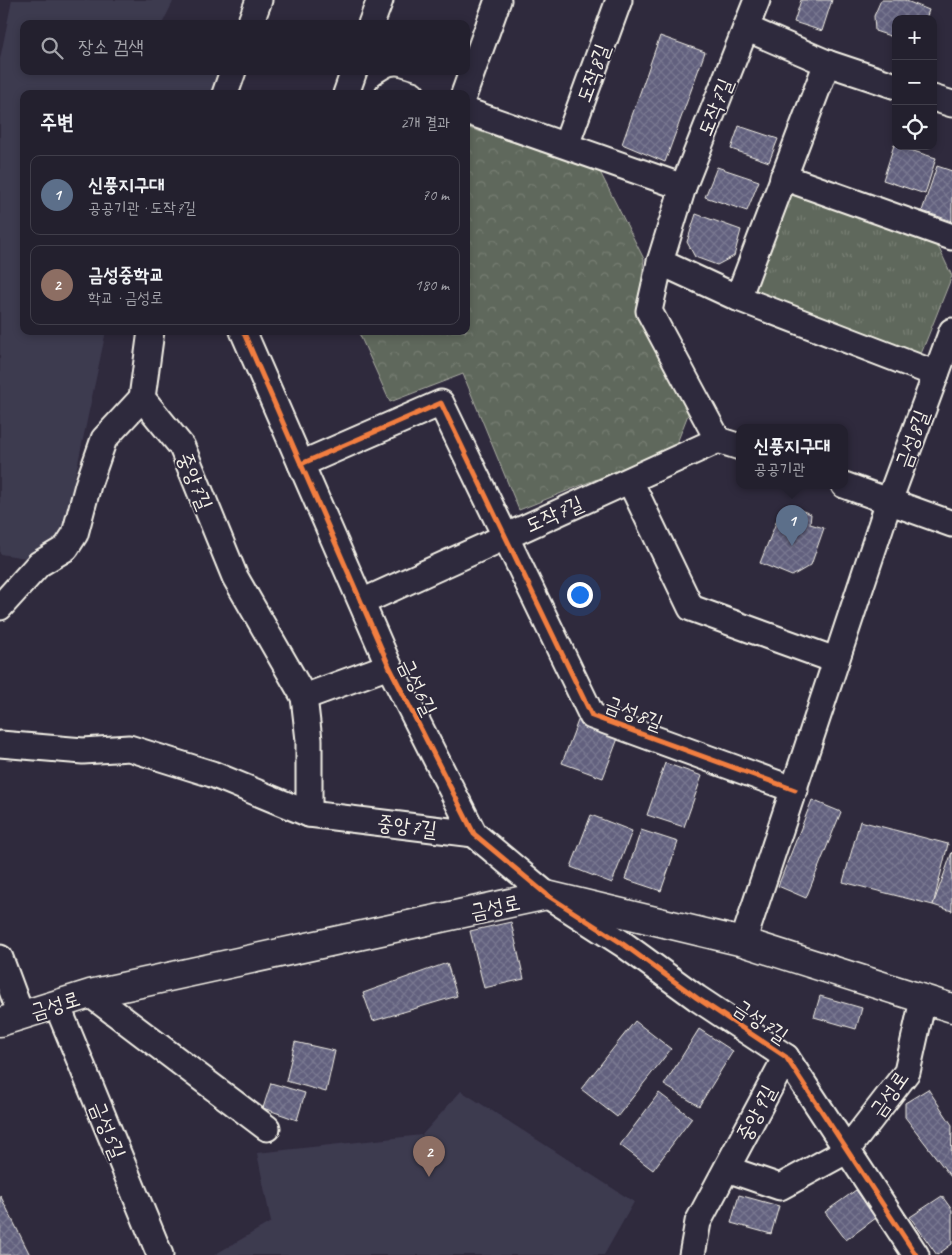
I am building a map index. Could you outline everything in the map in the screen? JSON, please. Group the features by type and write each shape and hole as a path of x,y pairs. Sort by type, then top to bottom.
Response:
{"street":[{"path":"252,20 259,0"},
{"path":"372,20 380,0"},
{"path":"465,90 498,0"},
{"name":"도작8길","path":"566,145 619,0"},
{"name":"도작7길","path":"362,602 505,535 630,481 729,444 649,311 660,262 683,187 756,0"},
{"path":"746,28 827,63 892,85"},
{"path":"738,298 827,63"},
{"path":"226,90 232,75"},
{"path":"347,90 353,75"},
{"path":"937,99 952,104"},
{"path":"470,112 683,187"},
{"path":"783,177 952,237"},
{"path":"660,262 738,298 936,374"},
{"name":"금성8길","path":"743,942 795,790 835,660 889,501 952,331"},
{"path":"0,607 39,564 66,548 76,534 88,485 104,439 142,398 150,335"},
{"name":"금성6길","path":"245,335 389,666 474,834 547,895"},
{"name":"중앙7길","path":"142,398 182,447 235,577 304,697 309,740 309,814"},
{"path":"301,464 441,403 505,535"},
{"path":"630,481 691,608 835,660"},
{"path":"848,486 952,524"},
{"name":"금성8길","path":"505,535 592,716 795,790"},
{"name":"금성6길","path":"304,697 389,666"},
{"name":"중앙7길","path":"0,744 83,751 129,748 212,774 309,814 474,834"},
{"name":"금성로","path":"0,958 10,1019 90,994 547,895 743,942 952,1008"},
{"name":"금성7길","path":"547,895 623,944 697,998 786,1057 916,1255"},
{"name":"금성로","path":"90,994 267,1128"},
{"name":"금성로","path":"846,1151 907,1072 923,1000"},
{"name":"금성5길","path":"57,1005 160,1255"},
{"name":"중앙9길","path":"692,1255 698,1222 786,1057"},
{"name":"중앙9길","path":"727,1169 780,1187 846,1151"}],"shaded area":[{"path":"12,0 169,0 173,2 164,20 20,20 20,75 218,75 212,90 20,90 20,335 105,335 62,538 26,558 0,554 0,59"},
{"path":"461,1091 634,1202 604,1255 214,1255 271,1222 257,1153 422,1135"}],"green space":[{"path":"470,128 599,170 644,259 638,313 689,412 675,448 519,510 463,374 390,402 360,335 470,335"},
{"path":"791,192 937,244 952,276 919,359 751,291"}],"building":[{"path":"801,0 832,0 822,31 794,22"},
{"path":"881,0 904,0 929,10 927,15 892,15 892,37 875,31 874,16"},
{"path":"660,36 705,52 665,162 622,144"},
{"path":"739,126 778,139 769,162 731,149"},
{"path":"892,150 910,150 936,158 925,194 883,180"},
{"path":"937,166 952,171 952,221 922,211"},
{"path":"717,167 759,181 747,211 705,197"},
{"path":"696,214 741,230 734,256 717,265 695,257 687,242"},
{"path":"800,510 811,514 810,524 824,528 811,565 792,576 760,563 779,515 790,519"},
{"path":"579,718 620,733 603,778 562,763"},
{"path":"665,763 702,776 684,827 647,815"},
{"path":"812,800 841,812 806,898 778,886"},
{"path":"591,815 632,831 612,883 571,867"},
{"path":"860,821 948,844 933,905 843,882"},
{"path":"641,830 678,842 661,891 625,879"},
{"path":"952,852 952,911 933,905"},
{"path":"511,922 524,979 484,988 470,931"},
{"path":"447,963 457,996 373,1021 363,993"},
{"path":"820,996 862,1008 856,1029 814,1017"},
{"path":"635,1021 671,1049 617,1117 581,1089"},
{"path":"699,1029 733,1051 699,1106 664,1085"},
{"path":"295,1042 335,1051 326,1092 286,1081"},
{"path":"271,1083 305,1093 297,1120 263,1108"},
{"path":"928,1089 952,1125 951,1177 905,1117 905,1103"},
{"path":"659,1093 692,1118 653,1170 620,1145"},
{"path":"856,1190 876,1218 846,1240 825,1212"},
{"path":"0,1195 30,1255 0,1255"},
{"path":"739,1195 779,1206 771,1234 731,1223"},
{"path":"942,1196 952,1210 952,1244 937,1255 910,1217"}],"cycle path":[{"path":"245,335 389,666 474,834 547,895 623,944 697,998 786,1057 916,1255"},
{"path":"301,464 441,403 592,716 795,790"}],"place":[{"name":"신풍지구대","path":"792,546"},
{"name":"금성중학교","path":"429,1177"}]}
